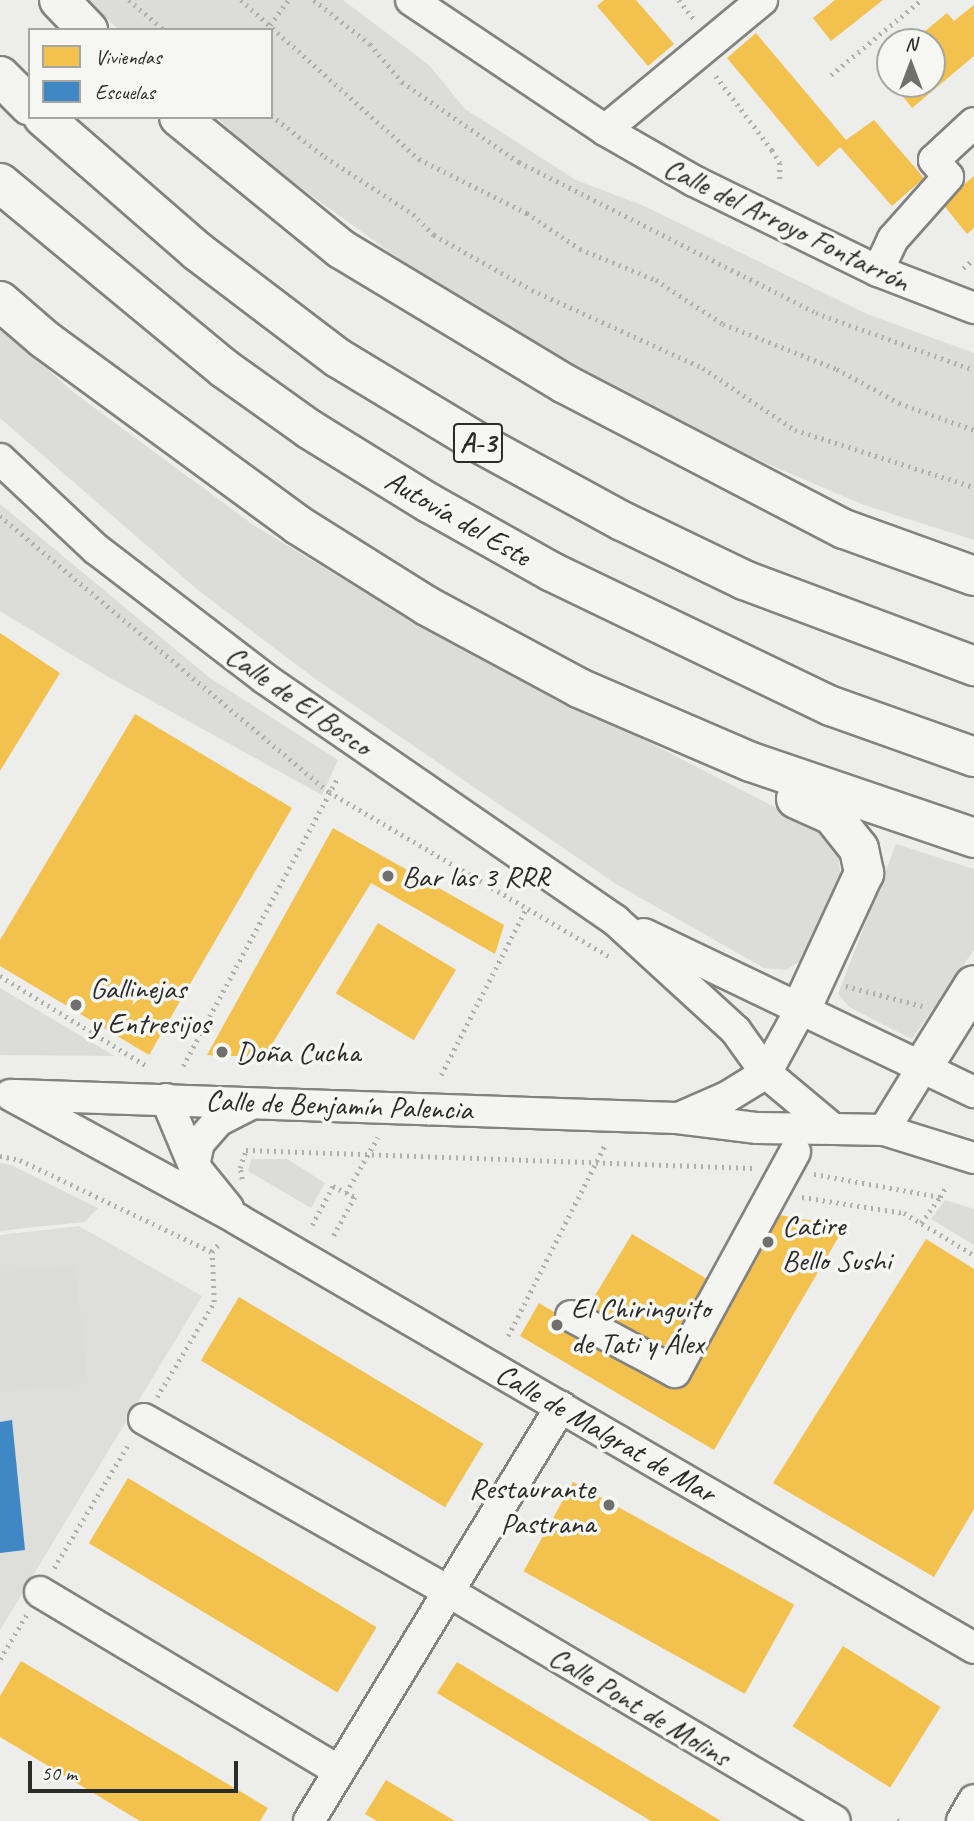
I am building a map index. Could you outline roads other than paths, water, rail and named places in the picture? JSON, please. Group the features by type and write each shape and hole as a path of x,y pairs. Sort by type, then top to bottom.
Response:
{"highway":[{"path":"58,0 86,28"},
{"path":"0,76 28,104"},
{"name":"A-3","path":"45,119 197,251 338,358 477,442 622,522 744,580 974,666"},
{"path":"181,119 341,249 565,384 844,529 974,576"},
{"name":"Autovía del Este","path":"0,183 225,369 309,429 429,503 552,572 831,706 974,757"},
{"path":"0,301 44,339 298,525 428,606 741,775 832,815 859,849 864,873 802,1007"},
{"path":"844,529 974,562"},
{"path":"579,688 751,762 974,838"},
{"path":"925,1065 974,985"}],"street":[{"name":"Calle del Arroyo Fontarrón","path":"411,0 605,130 694,181 878,271 974,307"},
{"path":"605,130 762,0"},
{"path":"878,271 893,239 948,177 934,160 974,124"},
{"name":"Calle de El Bosco","path":"0,459 96,549 264,678 615,920 736,1031 766,1073"},
{"name":"Calle de El Bosco","path":"615,920 802,1007"},
{"path":"802,1007 925,1065 974,1092"},
{"name":"Calle de Benjamín Palencia","path":"677,1118 727,1097 766,1073 802,1007"},
{"path":"884,1130 925,1065"},
{"path":"766,1073 833,1129"},
{"name":"Calle de Benjamín Palencia","path":"5,1095 677,1118 757,1128 884,1130 974,1158"},
{"name":"Calle de Malgrat de Mar","path":"5,1095 237,1219 974,1648"},
{"path":"166,1099 194,1166 237,1219"},
{"path":"194,1166 199,1143 218,1121 257,1102"},
{"path":"571,1316 675,1372 784,1172"},
{"path":"309,1821 446,1590 561,1407"},
{"name":"Calle Pont de Molins","path":"144,1419 446,1590 835,1821"},
{"path":"40,1592 339,1770"},
{"path":"962,1821 974,1800"}],"place":[{"name":"Bar las 3 RRR","path":"388,876"},
{"name":"Gallinejas y Entresijos","path":"76,1005"},
{"name":"Doña Cucha","path":"222,1052"},
{"name":"Catire Bello Sushi","path":"768,1242"},
{"name":"El Chiringuito de Tati y Álex","path":"557,1325"},
{"name":"Restaurante Pastrana","path":"609,1505"}]}
